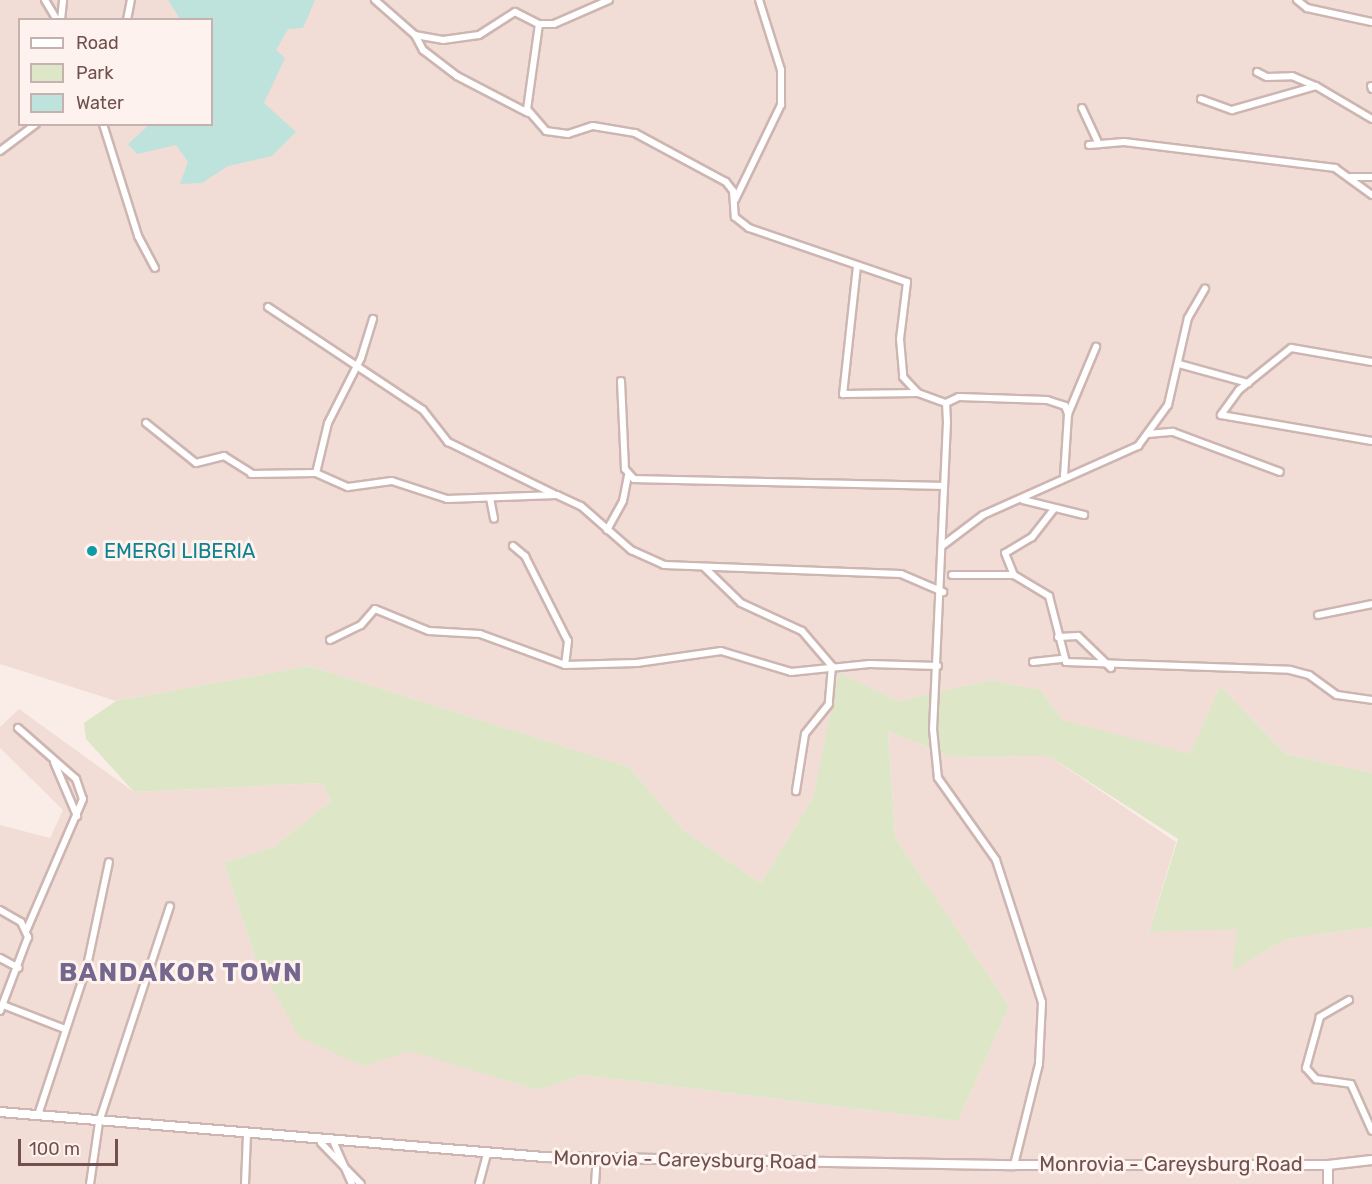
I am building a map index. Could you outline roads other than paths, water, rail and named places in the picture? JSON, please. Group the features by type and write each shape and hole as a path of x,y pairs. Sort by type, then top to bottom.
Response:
{"main road":[{"name":"Monrovia - Careysburg Road","path":"0,1112 321,1143 487,1154 1014,1165 1328,1165 1372,1160"},
{"path":"1328,1165 1328,1184"}],"street":[{"path":"45,0 58,18"},
{"path":"59,18 63,0"},
{"path":"127,18 131,0"},
{"path":"375,0 415,35 423,50 457,76 528,112 554,134 593,126 635,133 708,169 731,187 735,200 735,217 749,228 908,282 900,368 918,393"},
{"path":"415,35 443,40 479,35 515,12 539,24 588,12 609,0"},
{"path":"735,200 781,105 781,70 759,0"},
{"path":"1298,0 1307,8 1372,22"},
{"path":"528,112 529,72 539,24"},
{"path":"1257,72 1267,77 1292,76 1316,86 1372,118"},
{"path":"1201,99 1232,110 1316,86"},
{"path":"1082,108 1099,144"},
{"path":"0,151 33,126"},
{"path":"105,126 138,236 155,268"},
{"path":"1089,145 1127,142 1335,168 1372,195"},
{"path":"1350,177 1372,177"},
{"path":"857,266 843,394 918,393 946,403 959,397 1047,400 1065,406 1068,414"},
{"path":"942,546 977,518 1022,500 1064,476 1138,446 1168,405 1188,318 1205,288"},
{"path":"268,307 274,316 303,327 423,411 440,436 581,506 606,530 647,560 714,571 902,574 943,592"},
{"path":"316,473 328,423 357,363 373,319"},
{"path":"1064,476 1068,414 1095,347"},
{"path":"1372,362 1291,348 1248,383 1221,415 1372,441"},
{"path":"1179,364 1248,383"},
{"path":"606,530 623,501 628,475 621,381"},
{"path":"946,403 943,592 933,729 938,778 996,860 1042,1002 1039,1064 1014,1165"},
{"path":"146,423 196,463 224,456 250,473 277,478 297,471 316,473 348,487 392,481 447,499 557,495"},
{"path":"1148,434 1173,432 1280,472"},
{"path":"628,475 671,481 815,480 874,486 931,482 943,486"},
{"path":"490,498 494,519"},
{"path":"1022,500 1084,515"},
{"path":"1014,575 1008,547 1032,537 1054,509"},
{"path":"513,546 525,556 568,641 565,665"},
{"path":"714,571 741,603 802,631 832,666 829,704 805,734 796,791"},
{"path":"952,575 1014,575 1049,596 1061,659"},
{"path":"1318,615 1372,604"},
{"path":"330,640 361,625 375,609 429,631 480,634 565,665 637,663 721,651 791,672 832,666 938,666"},
{"path":"1058,637 1078,636 1111,668"},
{"path":"1033,662 1061,659 1071,665 1111,668 1290,670 1309,675 1337,695 1372,700"},
{"path":"18,728 82,790 77,816 27,929 19,968 2,1008 65,1029"},
{"path":"54,762 77,816"},
{"path":"38,1115 87,966 108,862"},
{"path":"90,1184 99,1122 170,906"},
{"path":"0,910 27,929"},
{"path":"0,958 19,968"},
{"path":"1349,1000 1320,1017 1306,1068 1316,1079 1351,1084 1372,1131"},
{"path":"245,1184 247,1135"},
{"path":"321,1143 361,1184"},
{"path":"334,1143 338,1162 352,1184"},
{"path":"479,1184 487,1154"},
{"path":"595,1184 597,1157"}],"water":[{"path":"168,0 315,0 303,28 288,29 276,50 285,58 264,103 296,132 272,156 228,166 202,183 180,184 188,162 176,145 137,154 128,144 148,126 213,126 213,18 179,18"}],"place":[{"name":"EMERGI LIBERIA","path":"92,551"}],"district":[{"name":"BANDAKOR TOWN","path":"181,973"}]}
